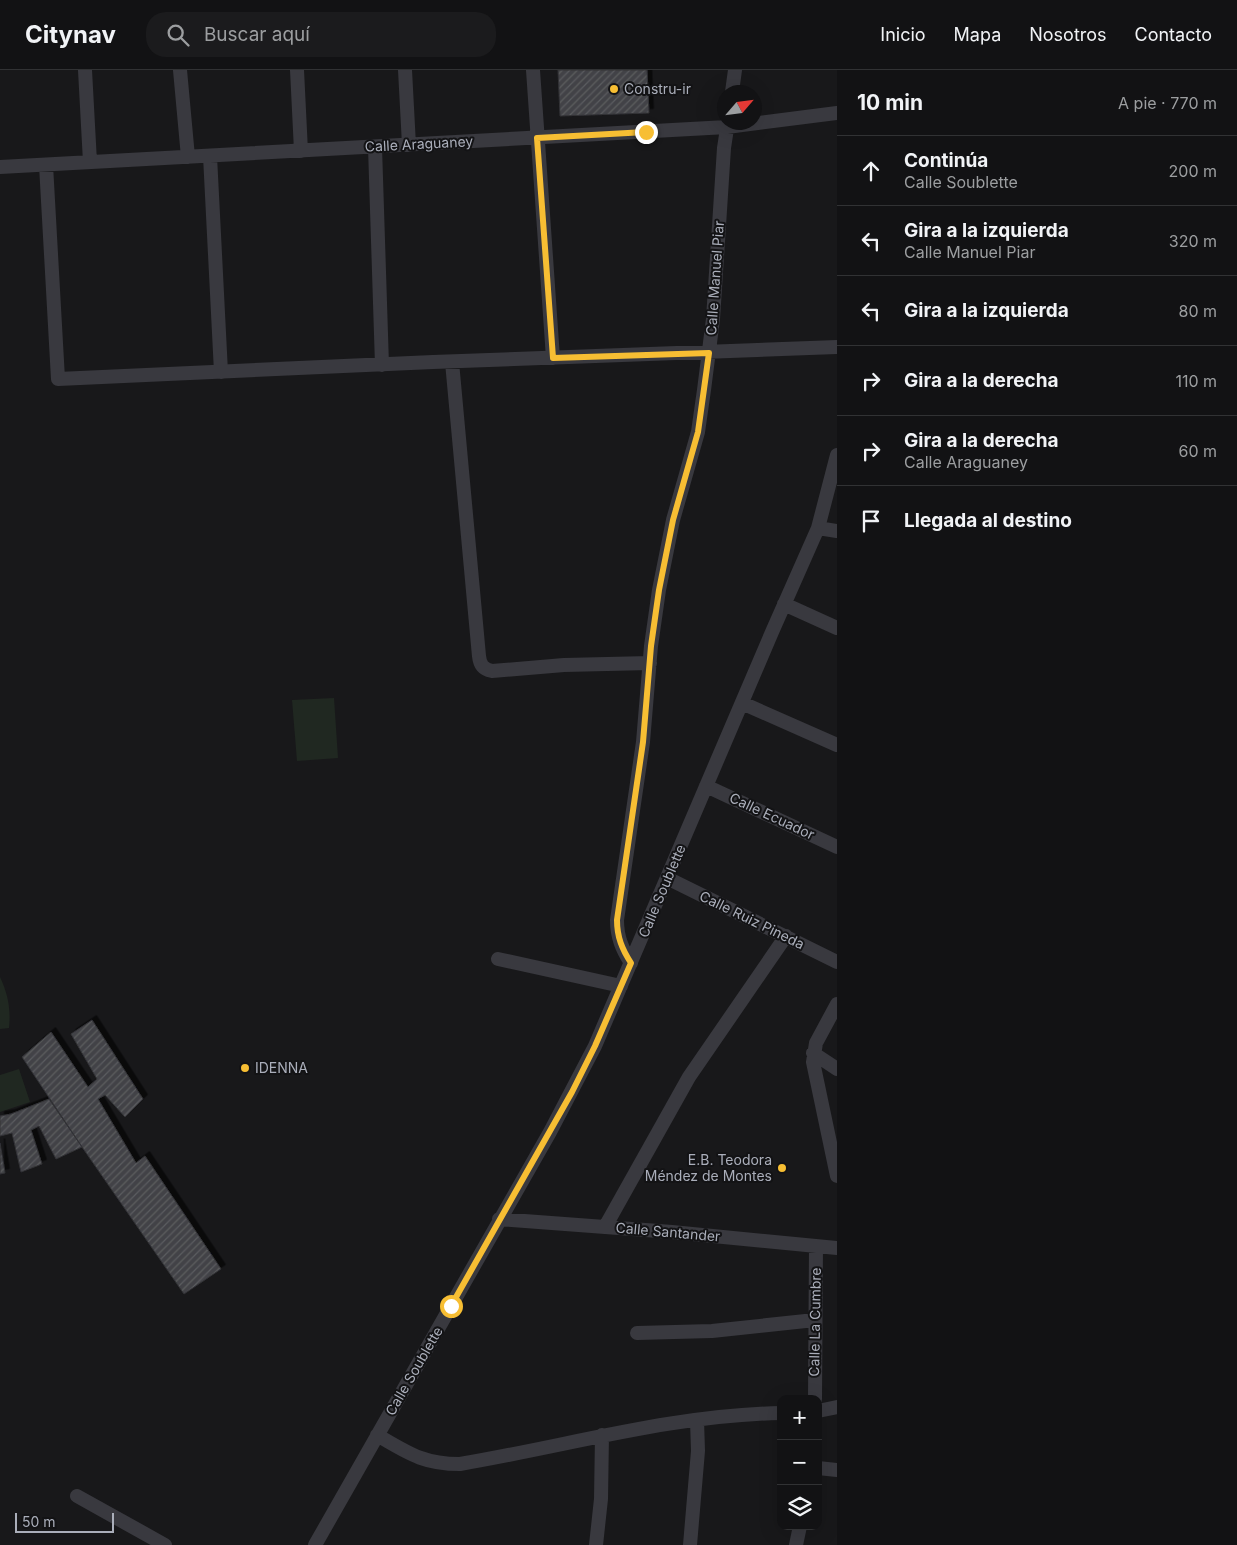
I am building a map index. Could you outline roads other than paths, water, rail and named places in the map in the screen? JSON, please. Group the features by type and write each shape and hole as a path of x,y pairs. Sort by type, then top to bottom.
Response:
{"street":[{"path":"85,70 90,162"},
{"path":"180,70 188,157"},
{"path":"297,70 301,151"},
{"path":"405,70 409,145"},
{"path":"533,70 553,358"},
{"path":"733,85 735,70"},
{"name":"Calle Araguaney","path":"762,121 837,113"},
{"name":"Calle Araguaney","path":"0,168 537,138 717,126"},
{"name":"Calle Manuel Piar","path":"631,963 622,949 617,933 617,920 643,742 659,590 673,520 698,432 709,353 727,130"},
{"path":"375,146 382,365"},
{"path":"210,156 220,372"},
{"path":"46,165 58,379 837,348"},
{"path":"452,362 479,656 482,666 492,670 564,665 650,663"},
{"name":"Calle Soublette","path":"315,1545 443,1322 499,1219 572,1092 595,1046 818,528 837,456"},
{"path":"818,528 837,531"},
{"path":"784,604 837,628"},
{"path":"742,703 837,745"},
{"name":"Calle Ecuador","path":"706,786 837,847"},
{"name":"Calle Ruiz Pineda","path":"667,878 837,962"},
{"path":"605,1227 688,1077 786,936"},
{"path":"498,959 621,986"},
{"path":"837,1004 823,1028 813,1053 817,1083 837,1176"},
{"path":"813,1053 837,1069"},
{"name":"Calle Santander","path":"499,1219 837,1248"},
{"name":"Calle La Cumbre","path":"815,1395 816,1246"},
{"path":"638,1333 712,1331 815,1320"},
{"path":"822,1410 837,1407"},
{"path":"377,1435 424,1460 434,1463 460,1464 602,1435 697,1420 777,1413"},
{"path":"690,1545 698,1450 697,1420"},
{"path":"596,1545 601,1499 602,1435"},
{"path":"822,1468 837,1470"},
{"path":"78,1496 165,1545"},
{"path":"796,1545 799,1530"}],"place":[{"name":"Constru-ir","path":"614,89"},
{"name":"IDENNA","path":"245,1068"},
{"name":"E.B. Teodora Méndez de Montes","path":"782,1168"}]}
